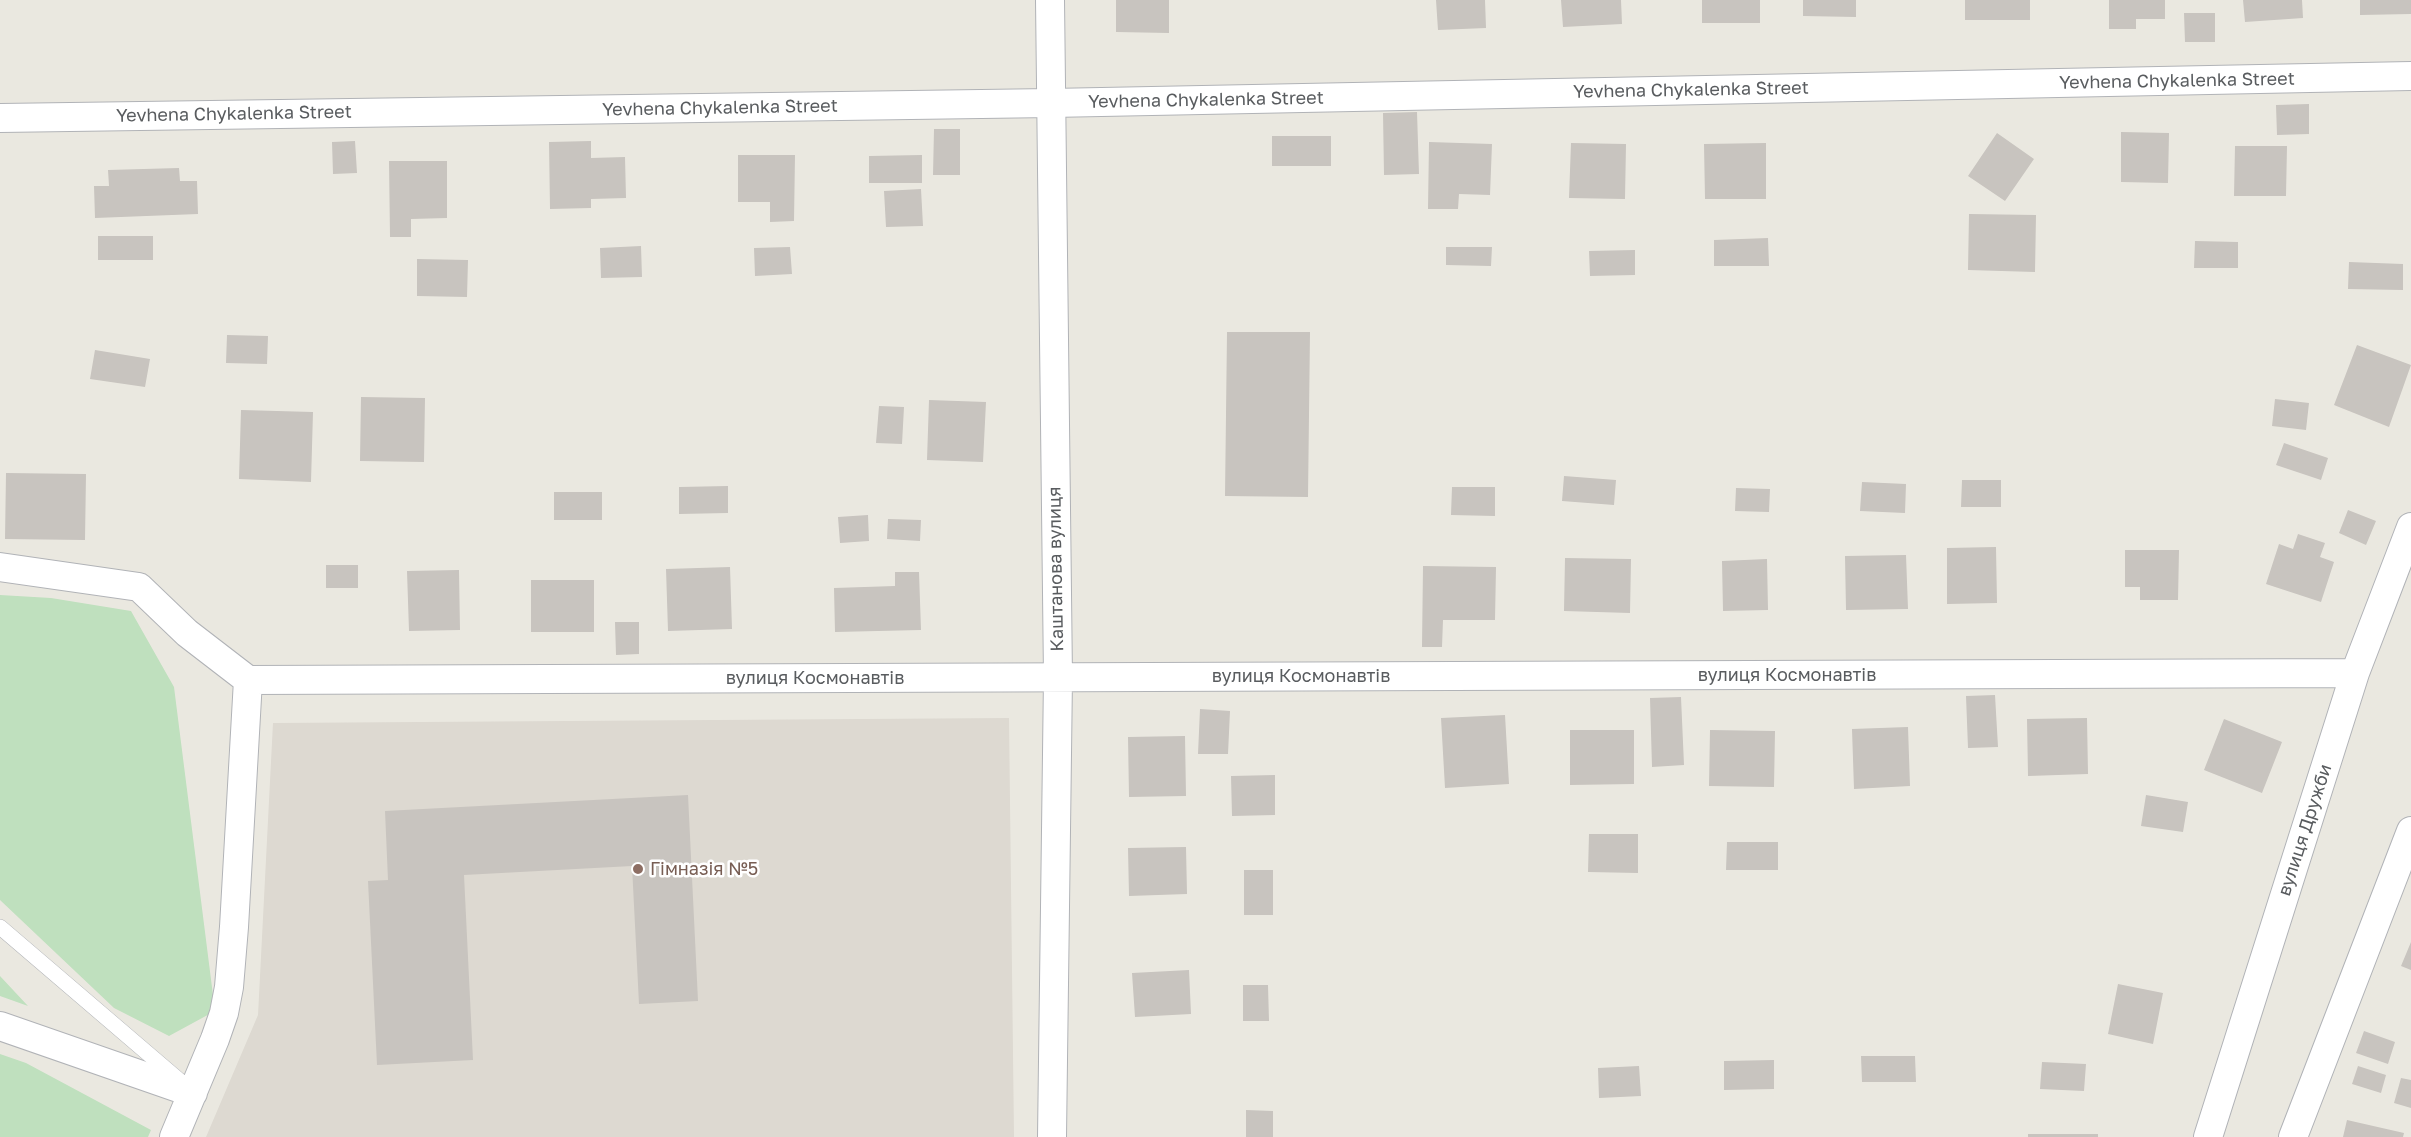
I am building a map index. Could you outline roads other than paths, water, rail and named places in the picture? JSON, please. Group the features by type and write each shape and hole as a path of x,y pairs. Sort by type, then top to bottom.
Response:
{"street":[{"name":"Каштанова вулиця","path":"1050,0 1058,677 1052,1137"},
{"name":"Yevhena Chykalenka Street","path":"0,118 1051,103 2411,76"},
{"name":"вулиця Дружби","path":"2208,1137 2355,673 2411,526"},
{"path":"0,567 139,587 187,633 248,680 232,964 224,1013 174,1137"},
{"name":"вулиця Космонавтів","path":"248,680 2355,673"},
{"path":"2293,1137 2411,831"},
{"path":"0,1026 193,1093"}],"lane":[{"path":"0,927 193,1093"}],"place":[{"name":"Гімназія №5","path":"638,869"}]}
